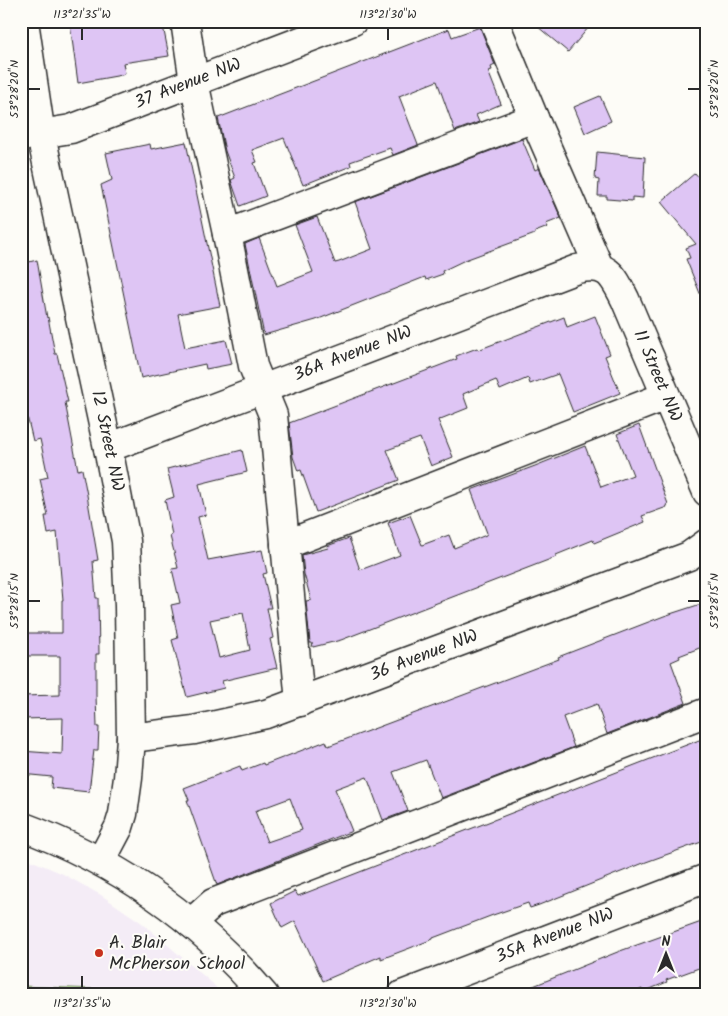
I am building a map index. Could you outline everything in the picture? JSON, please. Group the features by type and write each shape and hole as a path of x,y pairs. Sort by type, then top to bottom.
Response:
{"street":[{"name":"12 Street NW","path":"24,21 31,136 108,448 126,541 131,738 127,795 119,827 101,861"},
{"path":"186,21 194,82 254,366 274,416 300,702"},
{"name":"37 Avenue NW","path":"31,136 71,129 353,21"},
{"path":"494,21 599,267"},
{"path":"227,234 534,118"},
{"name":"36A Avenue NW","path":"108,448 577,270 599,267"},
{"name":"11 Street NW","path":"599,267 607,271 617,283 707,492"},
{"path":"285,545 666,396"},
{"name":"36 Avenue NW","path":"131,738 194,730 266,714 689,556 707,544"},
{"path":"191,923 213,903 707,712"},
{"path":"21,826 53,838 101,861 157,897 229,956 264,995"},
{"name":"35A Avenue NW","path":"402,995 707,878"}],"shaded area":[{"name":"A. Blair McPherson School","path":"21,856 63,874 101,895 142,923 212,983 223,995 21,995"}],"green space":[{"path":"21,986 121,990 121,995 21,995"}],"building":[{"path":"74,21 162,21 169,56 123,63 125,73 122,75 78,83 70,24 74,23"},
{"path":"531,21 594,21 568,52"},
{"path":"480,27 495,65 491,67 492,70 488,71 501,104 476,115 479,122 455,131 437,81 399,96 418,145 393,155 390,148 350,162 351,166 303,185 284,138 252,150 257,162 254,163 266,196 240,206 231,180 235,178 225,151 218,118 449,29 452,37"},
{"path":"600,96 611,121 585,133 574,107"},
{"path":"522,139 535,170 539,168 561,218 546,224 548,227 535,232 535,234 465,260 442,271 443,274 426,280 425,277 316,320 264,335 245,244 259,238 277,286 313,272 295,225 317,217 335,263 339,262 372,249 355,202"},
{"path":"186,142 220,306 178,314 185,348 226,340 232,364 206,369 205,364 141,378 101,185 112,180 106,153 150,144 151,149"},
{"path":"597,152 645,157 643,198 632,197 632,201 607,199 607,196 598,196 599,180 595,179"},
{"path":"695,173 707,187 706,308 686,259 690,258 686,248 696,244 661,202"},
{"path":"37,260 47,318 68,402 65,402 78,470 82,469 98,560 93,561 96,598 98,598 99,654 96,654 96,695 97,727 99,727 98,750 94,750 89,792 51,788 52,777 21,774 21,751 62,754 63,718 21,719 21,696 60,695 60,656 21,656 21,633 62,633 63,600 57,532 48,534 45,516 48,516 40,479 48,477 40,439 33,441 21,391 21,387 27,386 21,358 21,264"},
{"path":"595,316 610,354 605,356 620,393 573,412 558,374 530,384 528,378 500,390 496,380 463,394 468,408 438,420 453,457 431,466 420,438 387,450 399,480 316,512 301,470 298,471 293,457 289,423 457,359 456,356 477,348 478,350 564,317 567,327"},
{"path":"639,425 668,504 666,505 667,507 642,516 645,522 594,543 593,540 556,555 556,557 341,640 313,647 312,643 310,643 306,601 311,600 304,574 302,555 328,548 327,546 349,538 360,570 400,555 388,523 410,515 422,545 449,535 454,548 487,533 471,490 585,446 601,487 633,475 617,434"},
{"path":"242,450 247,472 199,484 206,515 198,517 208,560 262,550 267,573 263,574 271,608 267,608 273,638 270,639 277,668 222,681 224,688 187,697 172,640 178,638 171,605 180,603 172,569 178,568 170,536 172,535 165,500 174,497 167,469","holes":["243,613 250,650 219,658 210,620"]},
{"path":"707,602 707,645 679,656 680,658 671,662 686,703 607,734 597,704 563,717 574,747 441,798 426,760 393,772 408,811 383,820 367,777 335,789 352,831 217,885 184,788 240,766 242,771 263,763 264,765 326,741 328,746 559,659 558,657 664,616","holes":["290,798 302,830 267,842 255,811"]},
{"path":"707,737 707,840 539,905 530,908 528,903 493,915 381,959 381,956 323,981 295,921 282,928 271,903 295,891 298,896"},
{"path":"707,920 707,965 666,980 667,982 643,992 642,989 628,995 511,995 620,951"}],"place":[{"name":"A. Blair McPherson School","path":"99,953"}]}
